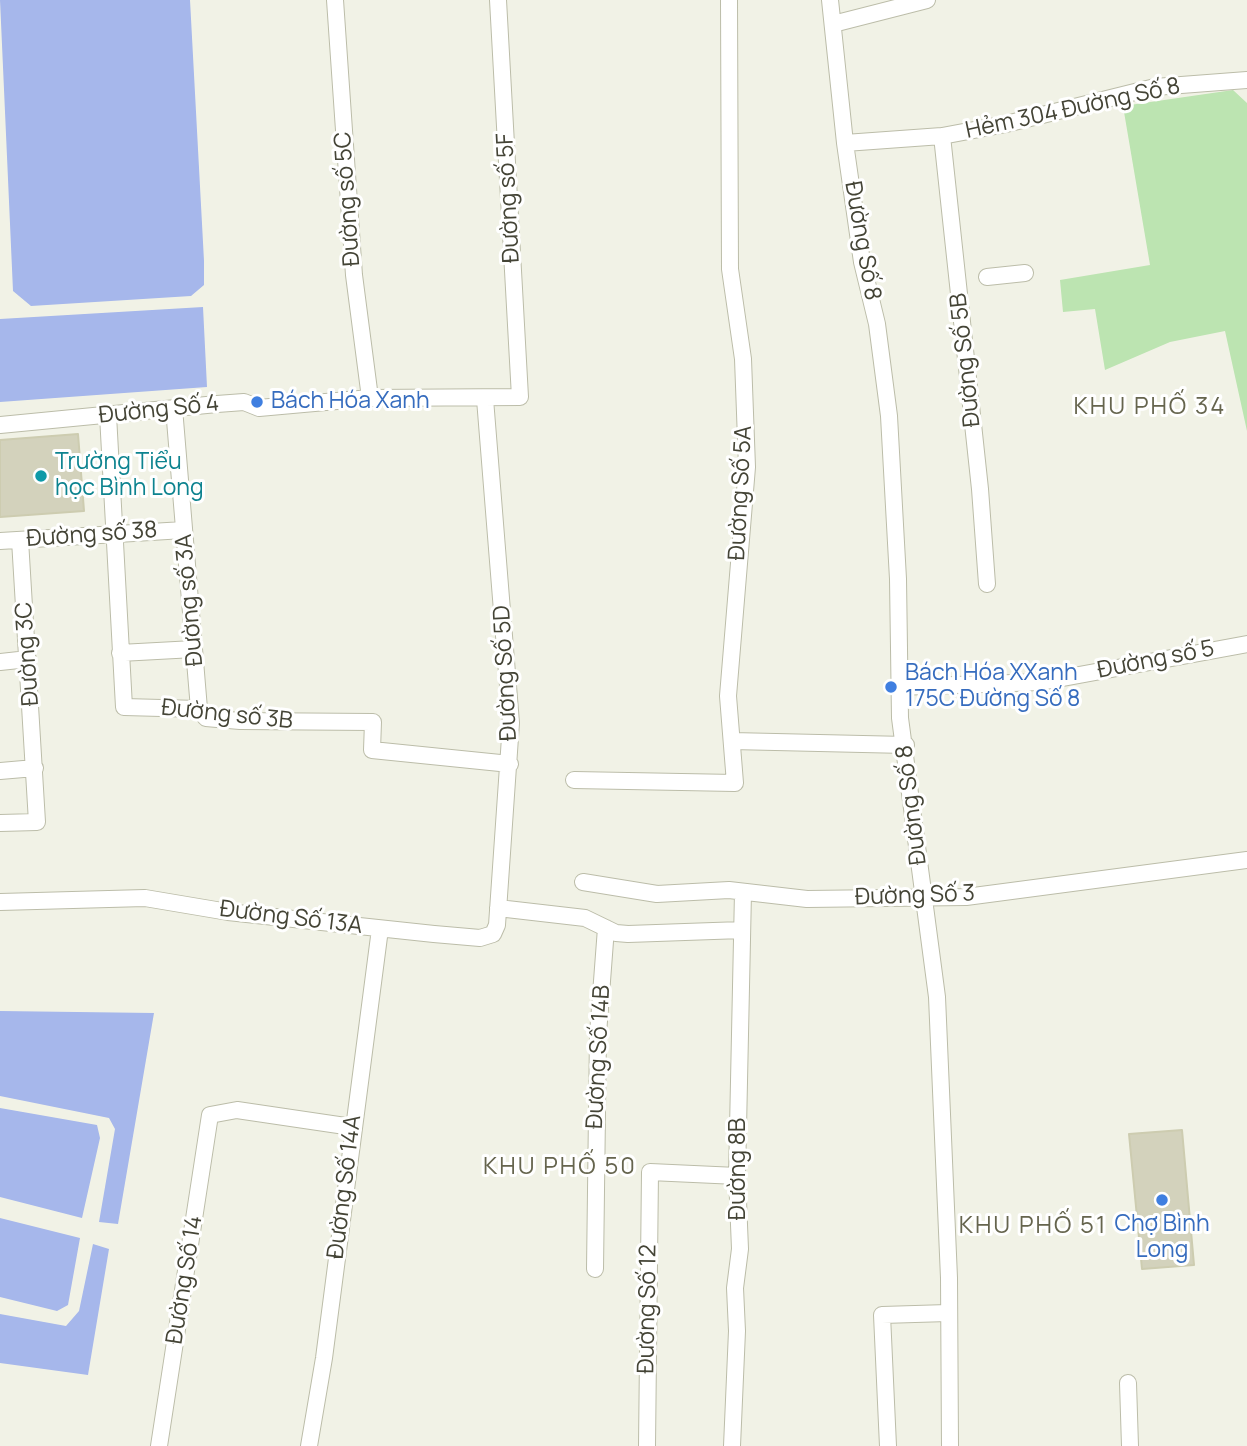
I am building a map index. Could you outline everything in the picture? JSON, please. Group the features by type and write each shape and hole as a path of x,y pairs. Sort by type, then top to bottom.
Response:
{"street":[{"name":"Đường số 5C","path":"335,0 354,275 370,398"},
{"name":"Đường số 5F","path":"485,399 520,397 498,0"},
{"name":"Đường Số 5A","path":"575,780 735,783 729,686 747,467 743,359 730,269 729,0"},
{"name":"Đường Số 8","path":"831,0 845,143 862,262 877,324 889,416 898,579 898,687 937,997 950,1446"},
{"path":"833,24 927,0"},
{"name":"Hẻm 304 Đường Số 8","path":"845,143 942,135 1054,113 1155,87 1247,80"},
{"name":"Đường Số 5B","path":"942,135 980,489 987,584"},
{"path":"987,277 1025,272"},
{"name":"Đường Số 4","path":"0,425 244,402 259,408 370,398 485,399"},
{"name":"Đường Số 5D","path":"480,938 493,934 498,908 510,764 509,674 485,399"},
{"name":"Đường số 3A","path":"174,408 199,709"},
{"name":"Đường số 3B","path":"108,415 124,707 199,709 206,718 240,721 373,722 372,750 510,764"},
{"name":"Đường số 38","path":"0,541 184,530"},
{"name":"Đường 3C","path":"0,823 37,821 20,540"},
{"name":"Đường số 5","path":"898,687 1041,682 1247,644"},
{"path":"120,653 194,649"},
{"path":"0,662 28,659"},
{"path":"732,741 905,745"},
{"path":"0,771 35,768"},
{"name":"Đường Số 3","path":"583,882 657,894 743,892 807,899 966,897 1247,860"},
{"name":"Đường 8B","path":"732,1446 737,1331 735,1288 740,1249 737,1176 743,892"},
{"name":"Đường Số 13A","path":"0,902 145,898 228,912 480,938"},
{"path":"498,908 585,918 628,934 742,930"},
{"name":"Đường Số 14B","path":"595,1269 598,1034 606,928"},
{"name":"Đường Số 14A","path":"309,1446 324,1358 352,1127 380,929"},
{"name":"Đường Số 14","path":"159,1446 210,1115 237,1110 352,1127"},
{"name":"Đường Số 12","path":"647,1446 650,1172 737,1176"},
{"path":"888,1446 882,1315 948,1313"},
{"path":"1128,1383 1130,1446"}],"green space":[{"path":"1233,90 1247,103 1247,431 1225,331 1170,342 1105,370 1095,309 1063,312 1060,280 1150,265 1123,106"}],"water":[{"path":"0,0 190,0 204,261 204,285 191,296 31,306 13,291"},
{"path":"203,307 207,387 0,402 0,319"},
{"path":"0,1011 154,1013 118,1224 99,1222 115,1129 109,1118 0,1096"},
{"path":"0,1108 97,1125 100,1138 82,1218 0,1197"},
{"path":"0,1218 80,1238 68,1305 57,1311 0,1297"},
{"path":"93,1244 109,1249 88,1375 0,1363 0,1314 66,1326 79,1311"}],"building":[{"name":"Trường Tiểu học Bình Long","path":"78,434 84,511 0,517 0,440"},
{"name":"Chợ Bình Long","path":"1182,1130 1194,1265 1142,1269 1129,1134"}],"place":[{"name":"Bách Hóa Xanh","path":"257,402"},
{"name":"Trường Tiểu học Bình Long","path":"41,476"},
{"name":"Bách Hóa XXanh 175C Đường Số 8","path":"891,687"},
{"name":"Chợ Bình Long","path":"1162,1200"}],"district":[{"name":"KHU PHỐ 34","path":"1150,407"},
{"name":"KHU PHỐ 50","path":"560,1167"},
{"name":"KHU PHỐ 51","path":"1033,1226"}]}
